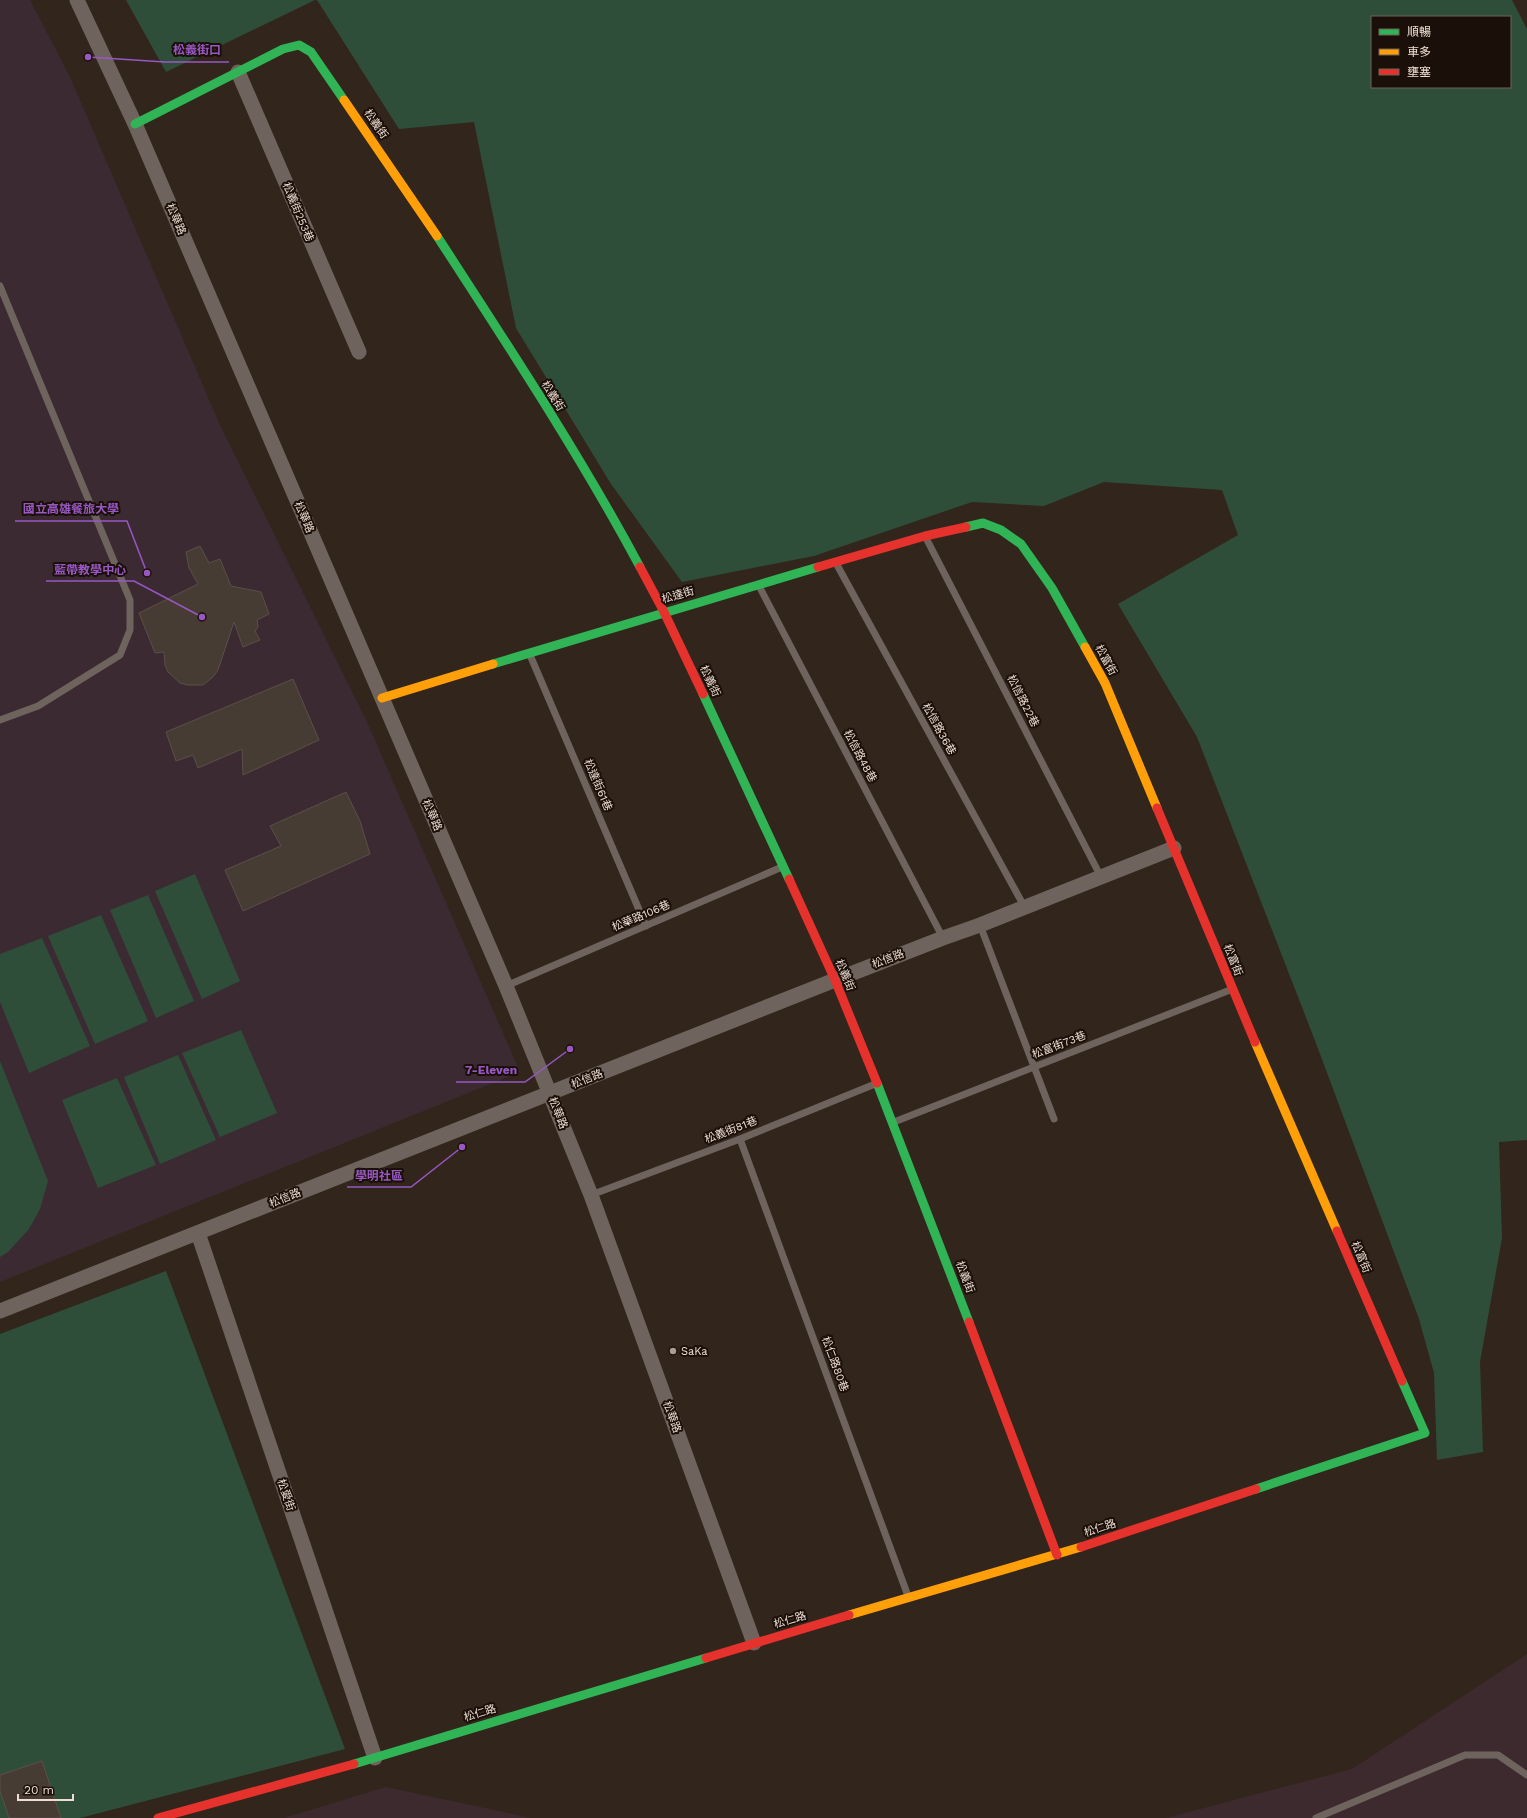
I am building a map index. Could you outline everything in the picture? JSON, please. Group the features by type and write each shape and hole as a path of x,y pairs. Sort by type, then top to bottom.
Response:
{"street":[{"name":"松華路","path":"77,0 135,124 506,986 591,1195 754,1643"},
{"name":"松義街","path":"135,124 238,72 284,50 299,45 311,52 417,206 491,319 609,509 664,612 784,867 835,980 893,1122 1057,1555"},
{"name":"松義街253巷","path":"238,72 359,352"},
{"name":"松達街","path":"382,698 834,561 925,536 983,523"},
{"name":"松富街","path":"983,523 1001,530 1021,544 1052,588 1106,683 1232,989 1424,1433"},
{"name":"松信路","path":"0,1311 835,980 1025,908 1174,848"},
{"name":"松愛街","path":"198,1233 375,1758"},
{"name":"松仁路","path":"158,1818 375,1758 754,1643 1057,1555 1424,1433"}],"lane":[{"path":"0,286 130,600 130,630 120,655 38,706 0,720"},
{"name":"松信路22巷","path":"925,536 1101,877"},
{"name":"松信路36巷","path":"834,561 1025,908"},
{"name":"松信路48巷","path":"758,584 943,938"},
{"name":"松達街61巷","path":"529,653 646,926"},
{"name":"松華路106巷","path":"506,986 784,867"},
{"path":"980,925 1054,1119"},
{"name":"松富街73巷","path":"893,1122 1232,989"},
{"name":"松義街81巷","path":"591,1195 740,1139 877,1084"},
{"name":"松仁路80巷","path":"740,1139 909,1598"},
{"path":"1316,1818 1465,1755 1498,1756 1527,1775"}],"shaded area":[{"path":"0,0 30,0 70,77 220,425 367,722 520,1072 0,1282"},
{"path":"1527,1654 1527,1818 1166,1818 1352,1769"},
{"path":"386,1787 485,1808 530,1818 284,1818"}],"green space":[{"path":"126,0 315,0 166,72"},
{"path":"317,0 1512,0 1527,29 1527,1140 1499,1142 1502,1238 1480,1362 1483,1452 1437,1460 1434,1373 1419,1319 1314,1038 1197,737 1118,604 1238,535 1222,490 1104,482 1044,506 972,502 814,556 682,582 611,484 516,328 474,122 399,129"},
{"path":"195,874 240,981 202,999 155,891"},
{"path":"148,895 194,1001 156,1018 110,910"},
{"path":"101,915 148,1021 95,1044 48,936"},
{"path":"42,938 90,1046 29,1073 0,1002 0,954"},
{"path":"241,1030 277,1113 220,1137 182,1053"},
{"path":"178,1055 216,1140 160,1164 124,1077"},
{"path":"0,1061 48,1181 40,1209 29,1229 8,1252 0,1257"},
{"path":"117,1078 156,1165 98,1188 62,1100"},
{"path":"166,1271 345,1749 80,1818 0,1818 0,1334"}],"building":[{"path":"200,546 209,563 220,559 231,586 261,592 269,614 257,620 258,627 255,631 260,640 243,647 234,622 218,670 213,677 203,685 188,685 180,683 168,672 165,665 164,652 155,653 139,613 198,584 189,568 186,552"},
{"path":"293,679 319,740 243,775 242,749 198,768 193,755 176,761 166,732"},
{"path":"346,792 360,821 370,854 243,911 225,870 281,846 270,826"},
{"path":"42,1761 61,1818 9,1818 0,1791 0,1775"}],"traffic: fast":[{"path":"135,124 283,49 299,45 311,52 344,100"},
{"path":"437,236 516,358 567,441 617,524 640,567"},
{"path":"966,527 983,523 1001,530 1021,544 1052,588 1085,647"},
{"path":"493,664 818,567"},
{"path":"703,694 789,879"},
{"path":"877,1083 969,1322"},
{"path":"1256,1489 1425,1433 1402,1381"},
{"path":"354,1764 706,1658"}],"traffic: slow":[{"path":"344,100 437,236"},
{"path":"1085,647 1105,683 1157,808"},
{"path":"382,698 493,664"},
{"path":"1255,1042 1337,1231"},
{"path":"849,1615 1081,1547"}],"traffic: jam":[{"path":"818,567 925,536 966,527"},
{"path":"640,567 664,612 703,694"},
{"path":"1157,808 1255,1042"},
{"path":"789,879 835,980 877,1083"},
{"path":"1337,1231 1402,1381"},
{"path":"969,1322 1057,1555"},
{"path":"1081,1547 1256,1489"},
{"path":"706,1658 849,1615"},
{"path":"158,1818 354,1764"}],"place":[{"name":"松義街口","path":"88,57"},
{"name":"國立高雄餐旅大學","path":"147,573"},
{"name":"藍帶教學中心","path":"202,617"},
{"name":"7-Eleven","path":"570,1049"},
{"name":"學明社區","path":"462,1147"},
{"name":"SaKa","path":"673,1351"}]}
